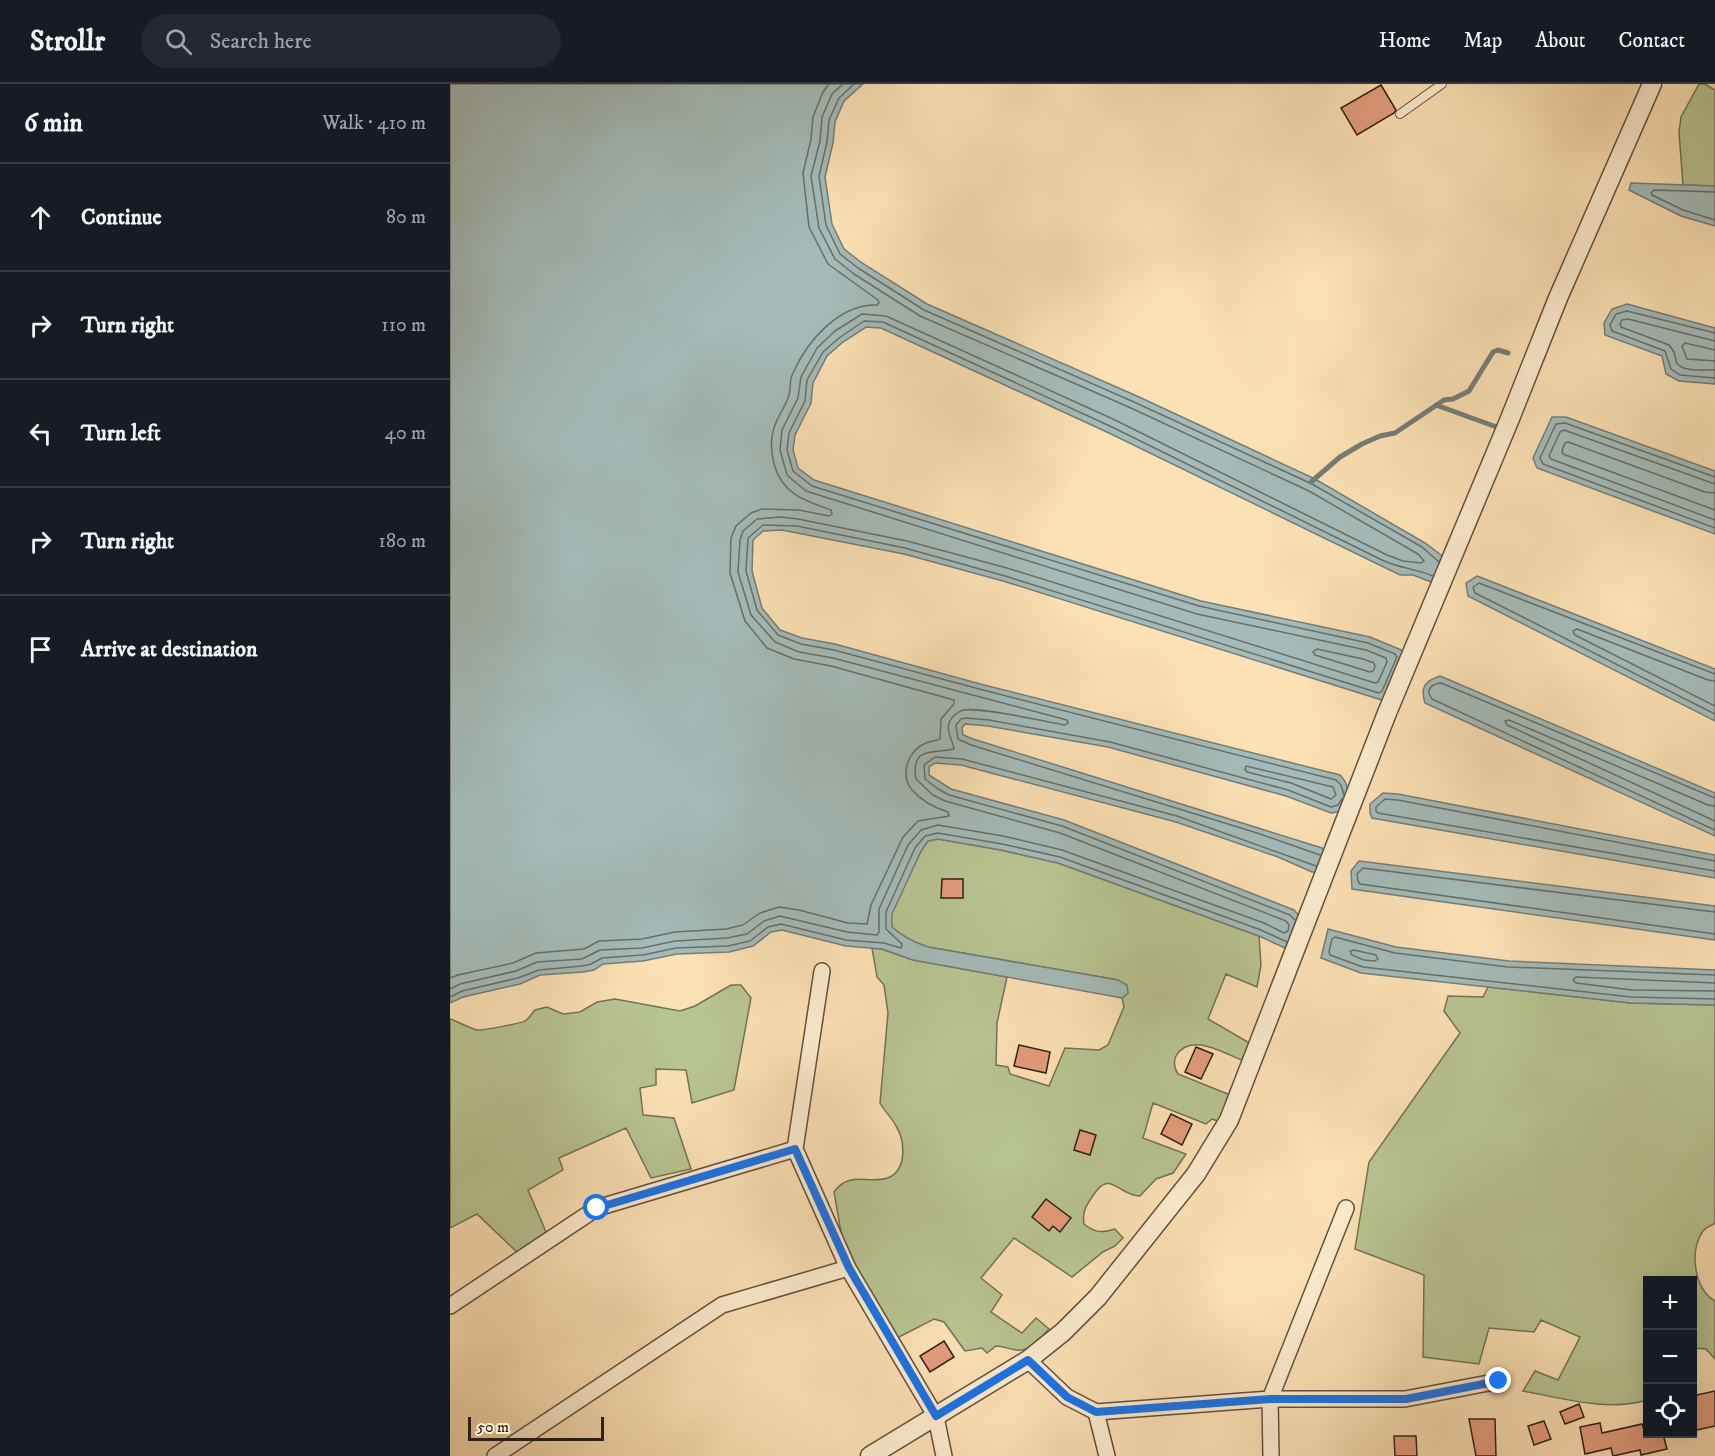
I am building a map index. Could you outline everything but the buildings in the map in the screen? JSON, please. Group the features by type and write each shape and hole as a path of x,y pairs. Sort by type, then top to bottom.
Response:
{"street":[{"path":"870,1456 1028,1360 1063,1332 1098,1297 1196,1174 1229,1120 1387,713 1558,298 1652,84"},
{"path":"822,971 795,1149 849,1268 936,1416 944,1456"},
{"path":"450,1306 597,1208 795,1149"},
{"path":"1271,1456 1270,1399 1346,1208"},
{"path":"495,1456 722,1305 849,1268"},
{"path":"1028,1360 1067,1397 1096,1412 1270,1399 1406,1399 1499,1381"},
{"path":"1096,1412 1107,1456"}],"lane":[{"path":"1400,114 1442,84"}],"green space":[{"path":"1699,84 1705,84 1715,90 1715,186 1683,185 1679,132 1681,117"},
{"path":"938,839 1058,863 1259,936 1261,965 1257,987 1226,974 1208,1019 1253,1045 1244,1061 1208,1047 1190,1045 1182,1049 1174,1061 1178,1074 1235,1097 1223,1123 1212,1119 1206,1124 1153,1103 1143,1138 1186,1154 1173,1173 1156,1179 1140,1196 1132,1195 1114,1185 1104,1184 1092,1197 1084,1213 1084,1224 1088,1227 1099,1231 1115,1229 1123,1238 1072,1277 1014,1238 981,1278 1002,1295 991,1312 1022,1333 1036,1318 1049,1329 1035,1344 1021,1350 996,1346 987,1353 982,1348 965,1351 944,1322 934,1319 897,1338 855,1265 846,1261 834,1192 847,1181 890,1177 896,1173 903,1153 899,1132 880,1103 888,1013 884,985 877,977 872,948 882,949 913,960 1007,977 997,1023 996,1065 1008,1067 1010,1074 1049,1086 1065,1048 1099,1050 1108,1045 1124,1007 1122,998 1128,993 1118,980 928,947 908,939 891,927 891,914 921,851 928,841"},
{"path":"731,985 741,985 751,998 734,1090 692,1103 686,1070 656,1069 656,1085 640,1088 643,1115 674,1118 691,1169 651,1178 626,1128 559,1158 563,1170 528,1190 546,1232 519,1254 477,1214 450,1228 450,1019 477,1030 486,1029 525,1021 535,1010 547,1007 563,1014 580,1012 597,1002 615,999 680,1011 695,1006"},
{"path":"1488,987 1631,1003 1715,1005 1715,1223 1703,1231 1695,1259 1702,1288 1715,1301 1715,1359 1706,1349 1697,1348 1697,1276 1643,1276 1643,1401 1617,1405 1601,1404 1523,1391 1535,1371 1558,1380 1580,1337 1541,1320 1534,1332 1489,1328 1479,1364 1423,1357 1424,1275 1355,1249 1369,1162 1460,1033 1444,1011 1448,996 1483,997"}],"water":[{"path":"450,84 863,84 844,101 835,122 825,177 832,224 844,249 927,304 1137,396 1315,479 1425,543 1441,555 1448,565 1434,583 1413,575 1400,575 1109,433 881,328 866,327 827,356 813,383 811,403 795,435 793,450 798,468 814,480 1201,601 1370,637 1406,652 1385,701 1003,581 904,554 782,530 763,531 753,540 752,571 762,608 780,630 802,638 835,644 984,685 1340,775 1346,784 1347,796 1342,811 1331,813 1286,796 1108,747 988,726 965,724 962,728 963,735 973,739 1322,848 1328,855 1321,872 1312,872 1278,857 1176,822 961,765 935,763 929,767 929,775 951,789 1064,820 1294,910 1302,919 1291,948 1285,948 1259,936 1058,863 938,839 928,841 921,851 892,914 892,927 896,931 928,947 1118,980 1127,985 1128,993 1122,998 913,960 882,949 846,946 782,930 771,932 753,946 729,952 677,954 643,961 603,964 594,970 583,972 540,975 520,984 463,997 450,1003"},
{"path":"1631,183 1715,186 1715,226 1681,216 1629,190"},
{"path":"1627,304 1715,328 1715,384 1679,381 1666,374 1662,356 1605,335 1604,323 1612,309"},
{"path":"1552,417 1566,417 1715,471 1715,534 1537,468 1533,458"},
{"path":"1477,576 1715,669 1715,721 1468,596 1466,583"},
{"path":"1440,676 1715,793 1715,836 1425,703 1423,693 1425,685"},
{"path":"1383,793 1715,855 1715,878 1372,818 1370,804"},
{"path":"1359,861 1715,906 1715,940 1352,889 1351,871"},
{"path":"1328,929 1396,947 1509,961 1715,970 1715,1005 1631,1003 1361,973 1321,958"}],"waterway":[{"path":"1311,482 1340,457 1362,444 1380,436 1395,433 1444,400 1453,399 1469,391 1493,352 1498,350 1508,353"},
{"path":"1436,405 1502,429"}],"route":[{"path":"597,1208 795,1149 849,1268 936,1416 1028,1360 1067,1397 1096,1412 1270,1399 1406,1399 1499,1381"}]}
